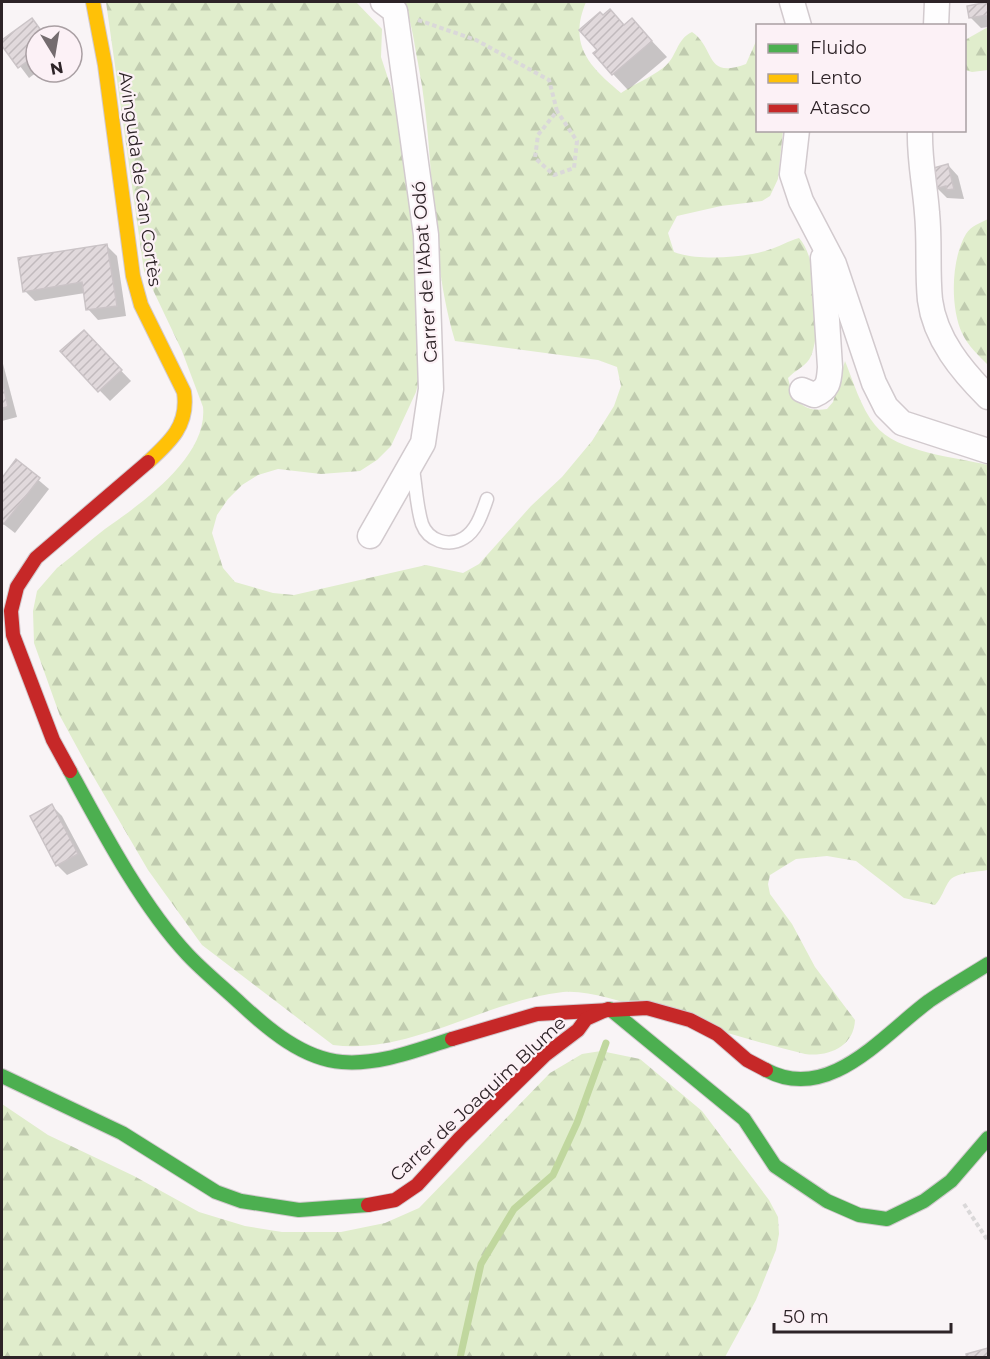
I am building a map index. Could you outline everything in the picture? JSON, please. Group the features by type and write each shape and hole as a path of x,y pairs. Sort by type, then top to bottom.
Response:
{"street":[{"name":"Avinguda de Can Cortès","path":"93,2 105,65 133,276 141,305 184,392 187,405 179,432 170,442 102,504 36,558 17,587 11,611 13,635 53,740 100,826 152,908 187,954 271,1031 307,1051 339,1062 371,1063 537,1014 647,1008 690,1020 717,1034 747,1060 773,1074 811,1080 845,1068 930,1001 988,964"},
{"path":"792,2 798,24"},
{"path":"936,24 937,2"},
{"name":"Carrer de l'Abat Odó","path":"370,536 423,443 431,389 426,235 389,6"},
{"path":"797,132 792,174 801,201 822,240 855,322 874,383 886,407 902,423 926,433 988,451"},
{"path":"920,132 920,156 927,213 930,302 940,332 954,359 988,397"},
{"path":"802,390 814,395 824,391 829,385 830,367 822,240"},
{"name":"Carrer de Joaquim Blume","path":"2,1077 122,1133 194,1179 225,1195 242,1201 299,1210 358,1207 395,1200 417,1185 460,1138 545,1056 578,1030 586,1019 610,1009"},
{"path":"610,1009 744,1119 775,1166 827,1200 859,1215 887,1219 924,1201 951,1181 988,1138"}],"lane":[{"path":"412,463 423,525 431,538 444,543 463,539 480,520 487,499"}],"path":[{"path":"389,6 476,40 549,80 556,111 577,141 574,168 554,176 536,158 538,135 556,111"},
{"path":"951,1181 988,1241"}],"green space":[{"path":"106,2 356,2 382,29 381,57 399,112 414,188 421,371 416,392 391,446 377,460 360,471 321,474 278,469 258,475 242,485 228,499 217,515 212,533 223,568 235,582 273,593 294,595 426,565 463,573 479,564 531,506 562,477 592,441 614,406 621,386 617,367 598,360 455,341 440,272 424,97 412,31 402,2 586,2 579,31 585,54 591,64 621,93 668,64 679,44 692,32 705,46 712,60 723,68 746,64 756,41 756,132 783,132 778,179 770,196 762,201 721,206 677,216 668,233 674,252 695,257 734,257 758,253 799,238 810,261 814,277 817,313 811,356 807,363 788,378 796,399 811,409 827,409 833,402 845,361 866,411 875,425 885,434 912,448 988,465 988,870 954,877 935,905 904,898 856,861 827,856 796,859 770,875 768,884 770,894 792,924 815,967 855,1020 854,1029 845,1043 831,1052 805,1054 614,999 593,994 563,992 506,1005 420,1035 391,1042 362,1046 333,1045 202,945 148,870 85,762 60,716 34,643 33,611 37,591 57,568 157,489 172,474 196,442 202,425 203,407 182,351 144,271"},
{"path":"988,27 988,70 966,70 966,39"},
{"path":"988,219 988,365 970,346 962,333 955,310 954,283 957,256 966,234 973,227"},
{"path":"601,1051 640,1059 702,1111 769,1200 778,1217 779,1234 776,1250 756,1300 725,1357 2,1358 2,1104 48,1135 134,1176 199,1212 245,1226 282,1232 341,1232 385,1223 419,1208 550,1073 582,1054"}],"building":[{"path":"988,2 988,15 969,18 967,6"},
{"path":"610,9 624,25 632,18 652,41 612,75 593,53 597,50 579,30 600,12 603,15"},
{"path":"32,18 36,24 24,24 24,64 18,68 2,46 2,40"},
{"path":"948,164 954,189 947,190 946,186 935,189 930,169"},
{"path":"107,244 117,306 86,310 82,282 23,292 18,258"},
{"path":"84,330 122,370 98,392 60,351"},
{"path":"2,380 8,407 2,408"},
{"path":"16,459 40,478 4,524 2,522 2,478"},
{"path":"52,804 78,854 56,866 30,816"},
{"path":"988,1348 988,1358 967,1358 966,1354"}],"waterway":[{"path":"460,1358 481,1264 514,1209 553,1175 577,1123 606,1043"}],"traffic: fast":[{"path":"70,771 124,867 171,935 201,968 275,1033 300,1049 328,1060 342,1062 384,1059 452,1039"},
{"path":"766,1070 789,1078 812,1078 833,1072 874,1047 929,1001 988,964"},
{"path":"610,1009 744,1119 775,1166 827,1201 859,1215 887,1219 924,1201 951,1181 988,1138"},
{"path":"2,1076 122,1133 216,1192 241,1201 299,1210 368,1205"}],"traffic: slow":[{"path":"93,2 105,65 133,276 141,305 184,392 185,404 181,423 170,440 148,462"}],"traffic: jam":[{"path":"70,771 53,740 13,635 11,611 17,587 36,558 148,462"},
{"path":"452,1039 537,1014 647,1008 690,1020 717,1034 747,1060 766,1070"},
{"path":"368,1205 395,1200 417,1185 460,1138 545,1055 578,1030 586,1019 608,1009"}]}
